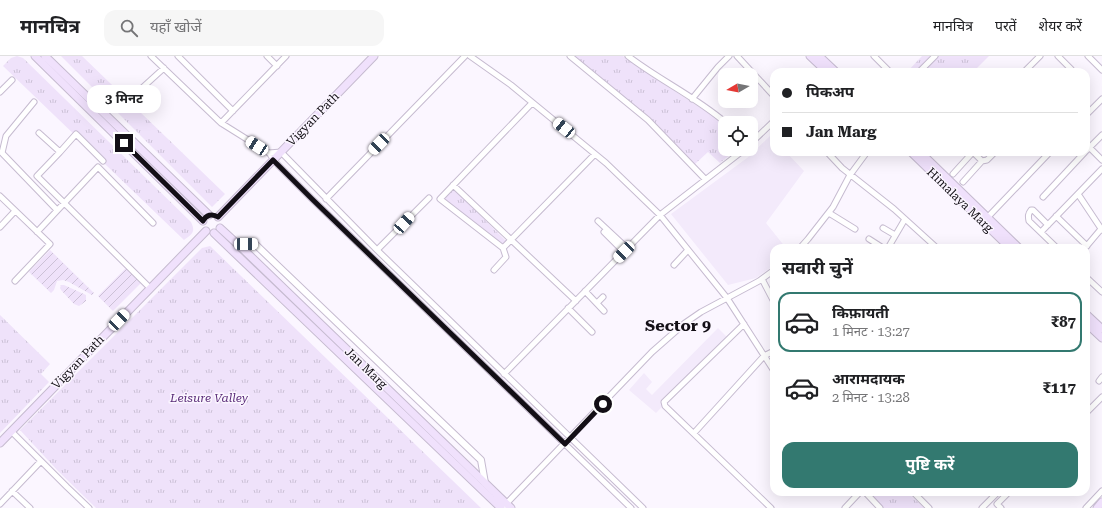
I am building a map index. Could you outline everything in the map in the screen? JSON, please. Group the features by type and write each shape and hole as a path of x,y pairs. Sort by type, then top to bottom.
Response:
{"main road":[{"path":"35,56 203,221 206,231 217,230 221,224 218,217 209,215 45,56"},
{"name":"Vigyan Path","path":"218,217 374,56"},
{"path":"810,56 823,68"},
{"path":"819,56 832,68"},
{"name":"Himalaya Marg","path":"915,156 985,220 1014,244"},
{"path":"924,156 985,220"},
{"path":"203,221 209,215"},
{"name":"Himalaya Marg","path":"985,220 1006,244"},
{"name":"Jan Marg","path":"217,230 238,244 485,483 505,507"},
{"name":"Jan Marg","path":"217,230 505,507"},
{"name":"Vigyan Path","path":"0,443 206,231"},
{"path":"1090,318 1102,329"},
{"path":"1090,327 1102,338"},
{"path":"1097,508 1102,502"}],"street":[{"path":"151,56 221,123 269,153 273,160 312,199 631,508"},
{"path":"178,56 233,111"},
{"path":"267,56 277,66"},
{"path":"221,123 286,56"},
{"path":"326,198 465,56"},
{"path":"470,56 511,85 606,163 660,215 727,298 770,365"},
{"path":"570,56 648,120 705,179"},
{"path":"628,56 642,67 692,98 718,116"},
{"path":"692,98 729,56"},
{"path":"737,56 770,92"},
{"path":"874,56 886,68"},
{"path":"923,68 935,56"},
{"path":"1029,56 1035,61"},
{"path":"1028,68 1040,56"},
{"path":"1058,56 1070,68"},
{"path":"1088,56 1102,70"},
{"path":"131,98 164,68"},
{"path":"0,92 12,80"},
{"path":"1090,111 1102,99"},
{"path":"34,102 6,136 2,154 57,210"},
{"path":"494,270 505,259 506,256 503,248 440,199 532,103"},
{"path":"758,136 770,125"},
{"path":"39,133 60,152"},
{"path":"37,232 57,210 64,203 98,167 104,160 76,134 36,176 64,203 150,288"},
{"path":"1090,146 1102,135"},
{"path":"0,138 6,136"},
{"path":"1090,151 1102,160"},
{"path":"269,153 281,152 377,250 643,508"},
{"path":"503,248 595,154"},
{"path":"504,374 660,215 736,156"},
{"path":"830,156 850,175 905,219 933,244"},
{"path":"803,244 829,213 850,175 864,156"},
{"path":"953,174 969,156"},
{"path":"977,156 982,161"},
{"path":"963,182 982,161 987,160 991,156"},
{"path":"985,220 1046,156"},
{"path":"1043,197 1081,156"},
{"path":"98,167 153,223"},
{"path":"1041,232 1102,168"},
{"path":"454,185 576,301"},
{"path":"1078,194 1102,230 1089,244"},
{"path":"0,196 50,244 15,282"},
{"path":"377,250 428,198"},
{"path":"1048,224 1031,210 1028,216 1029,221 1053,244"},
{"path":"0,227 15,211"},
{"path":"829,213 855,229"},
{"path":"1056,216 1083,244"},
{"path":"890,244 905,219"},
{"path":"598,221 626,250"},
{"path":"883,228 895,235"},
{"path":"604,232 626,250"},
{"path":"869,239 876,244"},
{"path":"238,244 255,244 480,460 485,483"},
{"path":"674,265 688,250"},
{"path":"505,507 652,352 680,327 701,312 762,279 770,273"},
{"path":"762,279 770,294"},
{"path":"1090,281 1102,292"},
{"path":"583,293 597,303 603,312 583,293"},
{"path":"597,303 603,297"},
{"path":"568,308 592,332"},
{"path":"744,324 664,402 665,406 771,508"},
{"path":"694,434 764,356 770,353"},
{"path":"1090,409 1102,397"},
{"path":"11,431 89,508"},
{"path":"0,504 41,461"},
{"path":"12,491 30,508"},
{"path":"1086,508 1102,491"},
{"path":"846,508 856,496"},
{"path":"868,496 880,508"},
{"path":"917,496 929,508"},
{"path":"982,508 994,496"},
{"path":"1001,508 997,504 1005,496"}],"shaded area":[{"path":"770,136 770,156 790,156 804,171 766,223 783,244 770,244 770,268 756,278 728,285 671,214 749,156 758,156 758,147"},
{"path":"718,328 729,339 656,413 629,390 644,373 652,382 646,389 652,395"}],"green space":[{"path":"17,56 23,58 191,222 193,231 191,234 184,240 3,66 11,58"},
{"path":"61,56 82,56 225,194 212,207"},
{"path":"574,56 623,56 718,120 718,156 728,156 720,163 708,152 695,164 651,119"},
{"path":"922,56 989,56 977,68 911,68"},
{"path":"454,189 506,241 502,244 444,199"},
{"name":"Leisure Valley","path":"210,246 481,508 96,508 58,471 20,430 202,248"},
{"path":"50,250 94,293 92,295 63,280 57,281 54,290 51,293 29,272"},
{"path":"126,268 141,283 113,311 98,296"},
{"path":"61,285 86,295 86,301 79,306 74,304 61,290"},
{"path":"0,315 50,364 41,374 49,382 0,433"},
{"path":"872,496 911,496 924,508 884,508"}],"district":[{"name":"Sector 9","path":"678,325"}],"route":[{"path":"124,143 203,221 209,215 218,217 273,160 565,444 603,404"}]}
